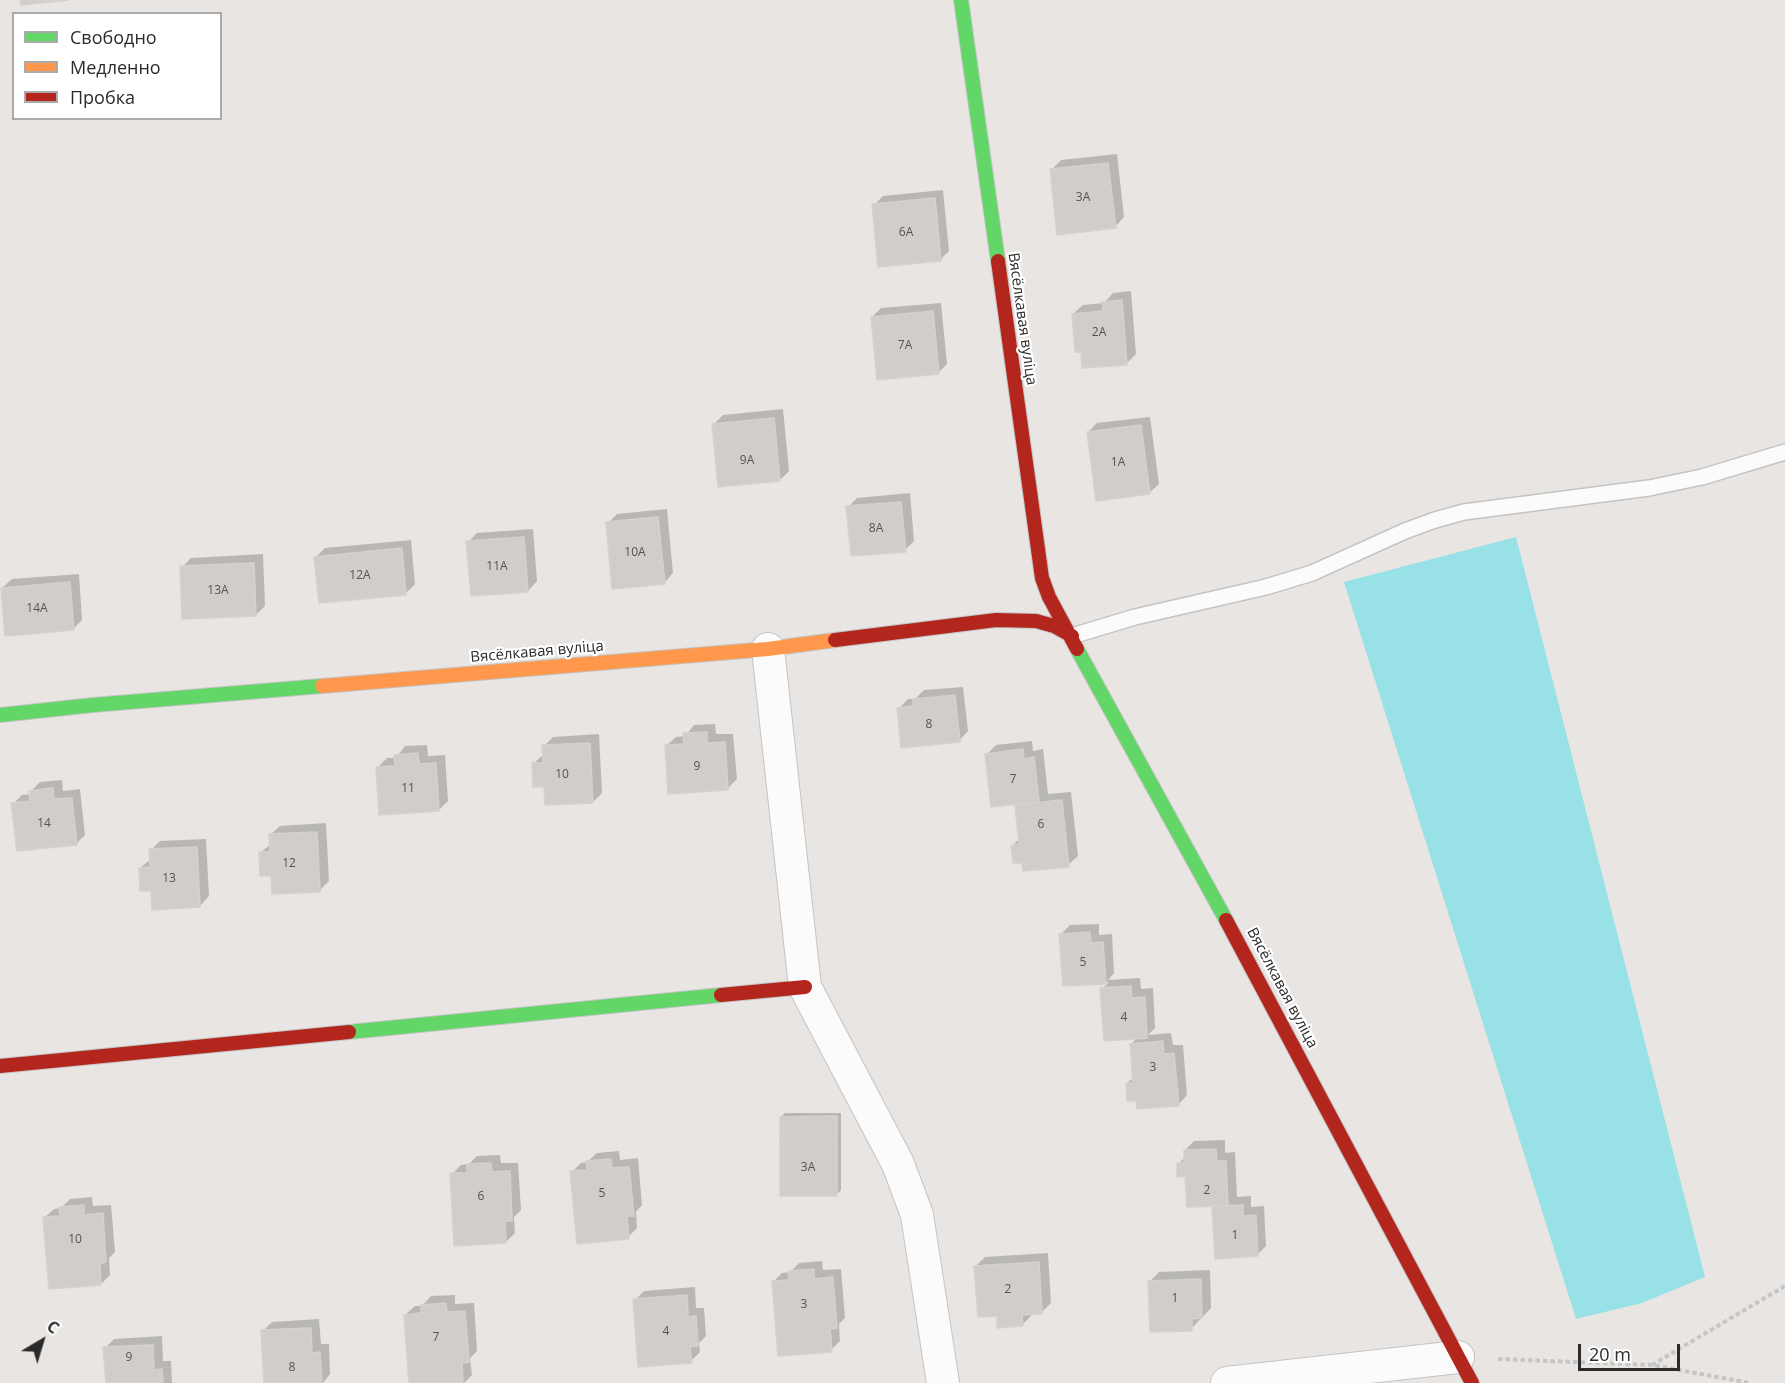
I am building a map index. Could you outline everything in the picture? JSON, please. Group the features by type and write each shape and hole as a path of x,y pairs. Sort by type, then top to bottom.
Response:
{"street":[{"name":"Вясёлкавая вуліца","path":"961,0 1042,578 1049,597 1278,1014 1465,1370"},
{"name":"Вясёлкавая вуліца","path":"0,715 105,704 768,649 996,620 1036,621 1054,626 1072,636"},
{"path":"768,649 805,987 897,1164 917,1215 943,1383"},
{"path":"0,1066 805,987"},
{"path":"1227,1383 1465,1370"}],"lane":[{"path":"1072,636 1135,617 1256,590 1312,573 1405,531 1464,512 1649,488 1702,477 1785,452"}],"path":[{"path":"1652,1365 1785,1286"},
{"path":"1465,1370 1652,1365 1750,1383"}],"water":[{"path":"1516,537 1705,1277 1642,1303 1576,1319 1344,582"}],"building":[{"path":"20,0 68,0 21,5"},
{"path":"1108,163 1116,228 1057,235 1050,169"},
{"path":"935,198 941,261 878,267 872,204"},
{"path":"1122,300 1127,365 1082,368 1081,352 1075,352 1072,314 1103,311 1102,302"},
{"path":"933,311 939,374 877,380 871,317"},
{"path":"774,418 780,481 718,487 712,424"},
{"path":"1141,425 1150,494 1096,501 1087,432"},
{"path":"901,502 906,552 851,556 846,506"},
{"path":"658,517 665,584 612,589 606,522"},
{"path":"524,537 528,592 471,596 466,541"},
{"path":"402,548 406,595 319,603 314,557"},
{"path":"254,563 256,616 182,619 180,566"},
{"path":"70,582 74,630 5,636 1,588"},
{"path":"955,695 960,742 901,748 897,708 913,706 913,699"},
{"path":"707,732 707,743 725,742 728,790 668,794 665,745 684,744 683,733"},
{"path":"590,743 593,803 545,805 544,787 533,787 532,763 543,763 542,745"},
{"path":"1023,749 1024,759 1034,757 1039,802 991,807 985,754"},
{"path":"418,753 419,764 436,763 439,811 379,815 376,767 395,766 394,755"},
{"path":"53,788 54,799 72,798 77,845 17,851 11,803 30,801 29,791"},
{"path":"1062,800 1069,867 1023,871 1022,863 1013,863 1011,846 1019,844 1015,805"},
{"path":"317,832 320,892 272,894 271,876 260,876 259,852 270,852 269,834"},
{"path":"197,847 200,907 152,910 151,891 140,891 139,868 150,867 149,849"},
{"path":"1090,932 1091,943 1103,942 1106,984 1063,986 1059,934"},
{"path":"1131,986 1132,998 1145,997 1147,1038 1104,1041 1100,988"},
{"path":"1163,1041 1164,1054 1174,1053 1179,1106 1137,1109 1136,1101 1127,1101 1126,1083 1133,1083 1130,1044"},
{"path":"837,1116 837,1141 780,1141 780,1117"},
{"path":"780,1141 837,1141 837,1196 780,1196"},
{"path":"1216,1149 1217,1161 1226,1161 1228,1206 1187,1207 1185,1176 1177,1177 1177,1163 1184,1163 1184,1150"},
{"path":"611,1159 612,1168 629,1167 634,1216 627,1216 629,1239 577,1244 570,1171 587,1170 586,1161"},
{"path":"491,1163 492,1172 510,1171 512,1221 505,1221 506,1243 454,1246 450,1173 467,1173 467,1164"},
{"path":"84,1205 84,1215 103,1213 106,1262 100,1263 101,1285 49,1289 43,1217 60,1216 59,1207"},
{"path":"1243,1205 1243,1216 1256,1215 1258,1256 1215,1259 1212,1206"},
{"path":"1039,1262 1042,1314 1022,1315 1023,1326 997,1328 997,1316 978,1317 974,1266"},
{"path":"814,1269 814,1279 833,1277 837,1328 830,1329 832,1352 778,1356 772,1281 789,1280 788,1271"},
{"path":"1201,1279 1202,1318 1192,1319 1192,1331 1150,1332 1148,1281"},
{"path":"687,1295 688,1317 696,1316 698,1346 690,1347 692,1363 638,1367 633,1299"},
{"path":"446,1303 447,1312 465,1311 469,1362 462,1363 463,1383 409,1383 404,1315 421,1313 421,1305"},
{"path":"311,1328 312,1353 320,1352 322,1383 264,1383 261,1330"},
{"path":"153,1345 154,1370 162,1369 163,1383 106,1383 103,1347"}],"traffic: fast":[{"path":"961,0 998,261"},
{"path":"1077,649 1226,920"},
{"path":"0,715 322,686"},
{"path":"349,1032 721,995"}],"traffic: slow":[{"path":"322,686 768,649 835,640"}],"traffic: jam":[{"path":"998,261 1042,578 1049,597 1077,649"},
{"path":"835,640 996,620 1036,621 1054,626 1072,636"},
{"path":"1226,920 1472,1383"},
{"path":"721,995 805,987"},
{"path":"0,1066 349,1032"}]}
